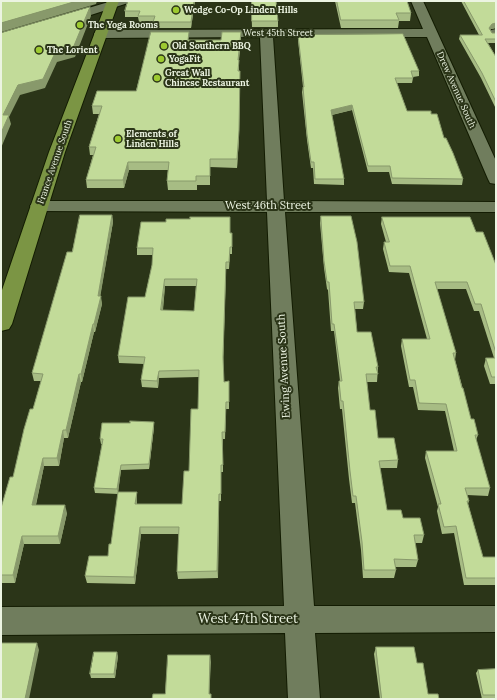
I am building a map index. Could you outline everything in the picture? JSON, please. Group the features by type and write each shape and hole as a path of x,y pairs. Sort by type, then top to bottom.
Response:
{"main road":[{"name":"France Avenue South","path":"1,324 57,152 100,34 116,2"}],"street":[{"name":"Drew Avenue South","path":"418,1 496,179"},
{"path":"48,24 116,2"},
{"name":"Ewing Avenue South","path":"266,33 304,699"},
{"name":"West 45th Street","path":"100,34 431,33"},
{"name":"West 46th Street","path":"40,206 496,207"},
{"name":"West 47th Street","path":"1,621 496,619"}],"building":[{"path":"1,1 77,1 1,23"},
{"name":"Wedge Co-Op Linden Hills","path":"128,1 194,1 191,22 153,22 155,16 138,16 140,11 125,11"},
{"path":"252,1 276,1 278,21 252,21"},
{"path":"337,1 407,1 411,13 396,13 399,20 341,20"},
{"path":"464,1 496,1 496,23 492,24 489,28 492,33 496,33 496,39 485,39 496,57 496,102 482,73 460,35 482,35"},
{"path":"90,7 73,48 55,53 43,79 18,85 3,115 9,115 1,133 1,33"},
{"path":"151,32 189,32 188,40 221,40 222,32 241,32 238,60 238,71 240,71 237,159 210,159 210,176 196,176 196,181 167,181 169,162 128,162 123,180 86,180 96,147 89,147 102,106 92,106 97,91 136,91"},
{"path":"403,34 419,71 411,71 413,78 395,78 407,111 431,111 431,114 437,114 444,138 446,138 453,153 463,179 392,178 390,166 368,166 352,105 331,110 344,179 315,179 314,162 311,162 307,134 304,87 298,35"},
{"path":"80,215 112,215 98,296 101,296 81,374 79,374 66,430 63,430 57,458 43,458 32,505 65,505 58,536 22,536 13,575 1,575 1,508 10,477 13,477 24,429 30,409 33,409 43,374 32,373 67,252 72,252"},
{"path":"321,216 351,216 357,242 364,302 354,302 357,332 371,332 378,367 376,367 378,374 366,374 370,410 375,410 378,438 394,438 398,460 379,461 387,510 401,510 403,518 420,518 424,535 414,535 418,560 394,559 396,570 364,570 356,496 353,496 343,401 341,401 339,381 342,381 334,324 332,324 329,282 327,282 324,261"},
{"path":"190,217 230,217 230,233 232,233 232,247 230,247 229,262 226,262 223,357 224,382 229,381 229,402 226,402 225,432 222,432 223,465 221,465 221,494 219,494 217,571 177,572 179,527 140,527 134,577 85,576 89,556 108,556 118,492 137,492 135,504 182,504 184,471 189,471 191,409 198,409 199,370 159,371 157,381 141,380 145,357 118,356 128,297 145,297 152,265 153,248 137,248 141,222 166,222 166,219 190,219","holes":["165,279 197,279 194,311 161,310"]},
{"path":"382,217 470,217 476,232 483,232 496,265 496,353 481,304 475,304 467,282 435,282 456,353 453,353 462,388 471,419 474,419 478,435 475,435 490,488 465,488 469,501 467,501 483,557 496,557 496,578 466,578 456,526 444,527 438,504 441,504 426,451 457,451 446,404 419,403 415,380 410,380 402,339 430,339 410,266 390,266 384,242 389,242"},
{"path":"486,358 496,358 496,377 492,377"},
{"path":"130,421 154,422 149,464 121,465 117,489 94,488 103,439 100,439 102,423 130,423"},
{"path":"1,643 37,643 25,699 1,699"},
{"path":"376,647 414,647 417,663 423,663 428,694 438,694 439,699 382,699"},
{"path":"94,652 117,652 114,674 90,674"},
{"path":"168,655 210,655 209,694 211,694 211,699 152,699 153,694 165,694"},
{"path":"496,669 496,695 483,695 478,670"}],"place":[{"name":"Wedge Co-Op Linden Hills","path":"176,10"},
{"name":"The Yoga Rooms","path":"80,25"},
{"name":"Old Southern BBQ","path":"164,46"},
{"name":"The Lorient","path":"39,50"},
{"name":"YogaFit","path":"161,59"},
{"name":"Great Wall Chinese Restaurant","path":"157,78"},
{"name":"Elements of Linden Hills","path":"118,139"}]}
